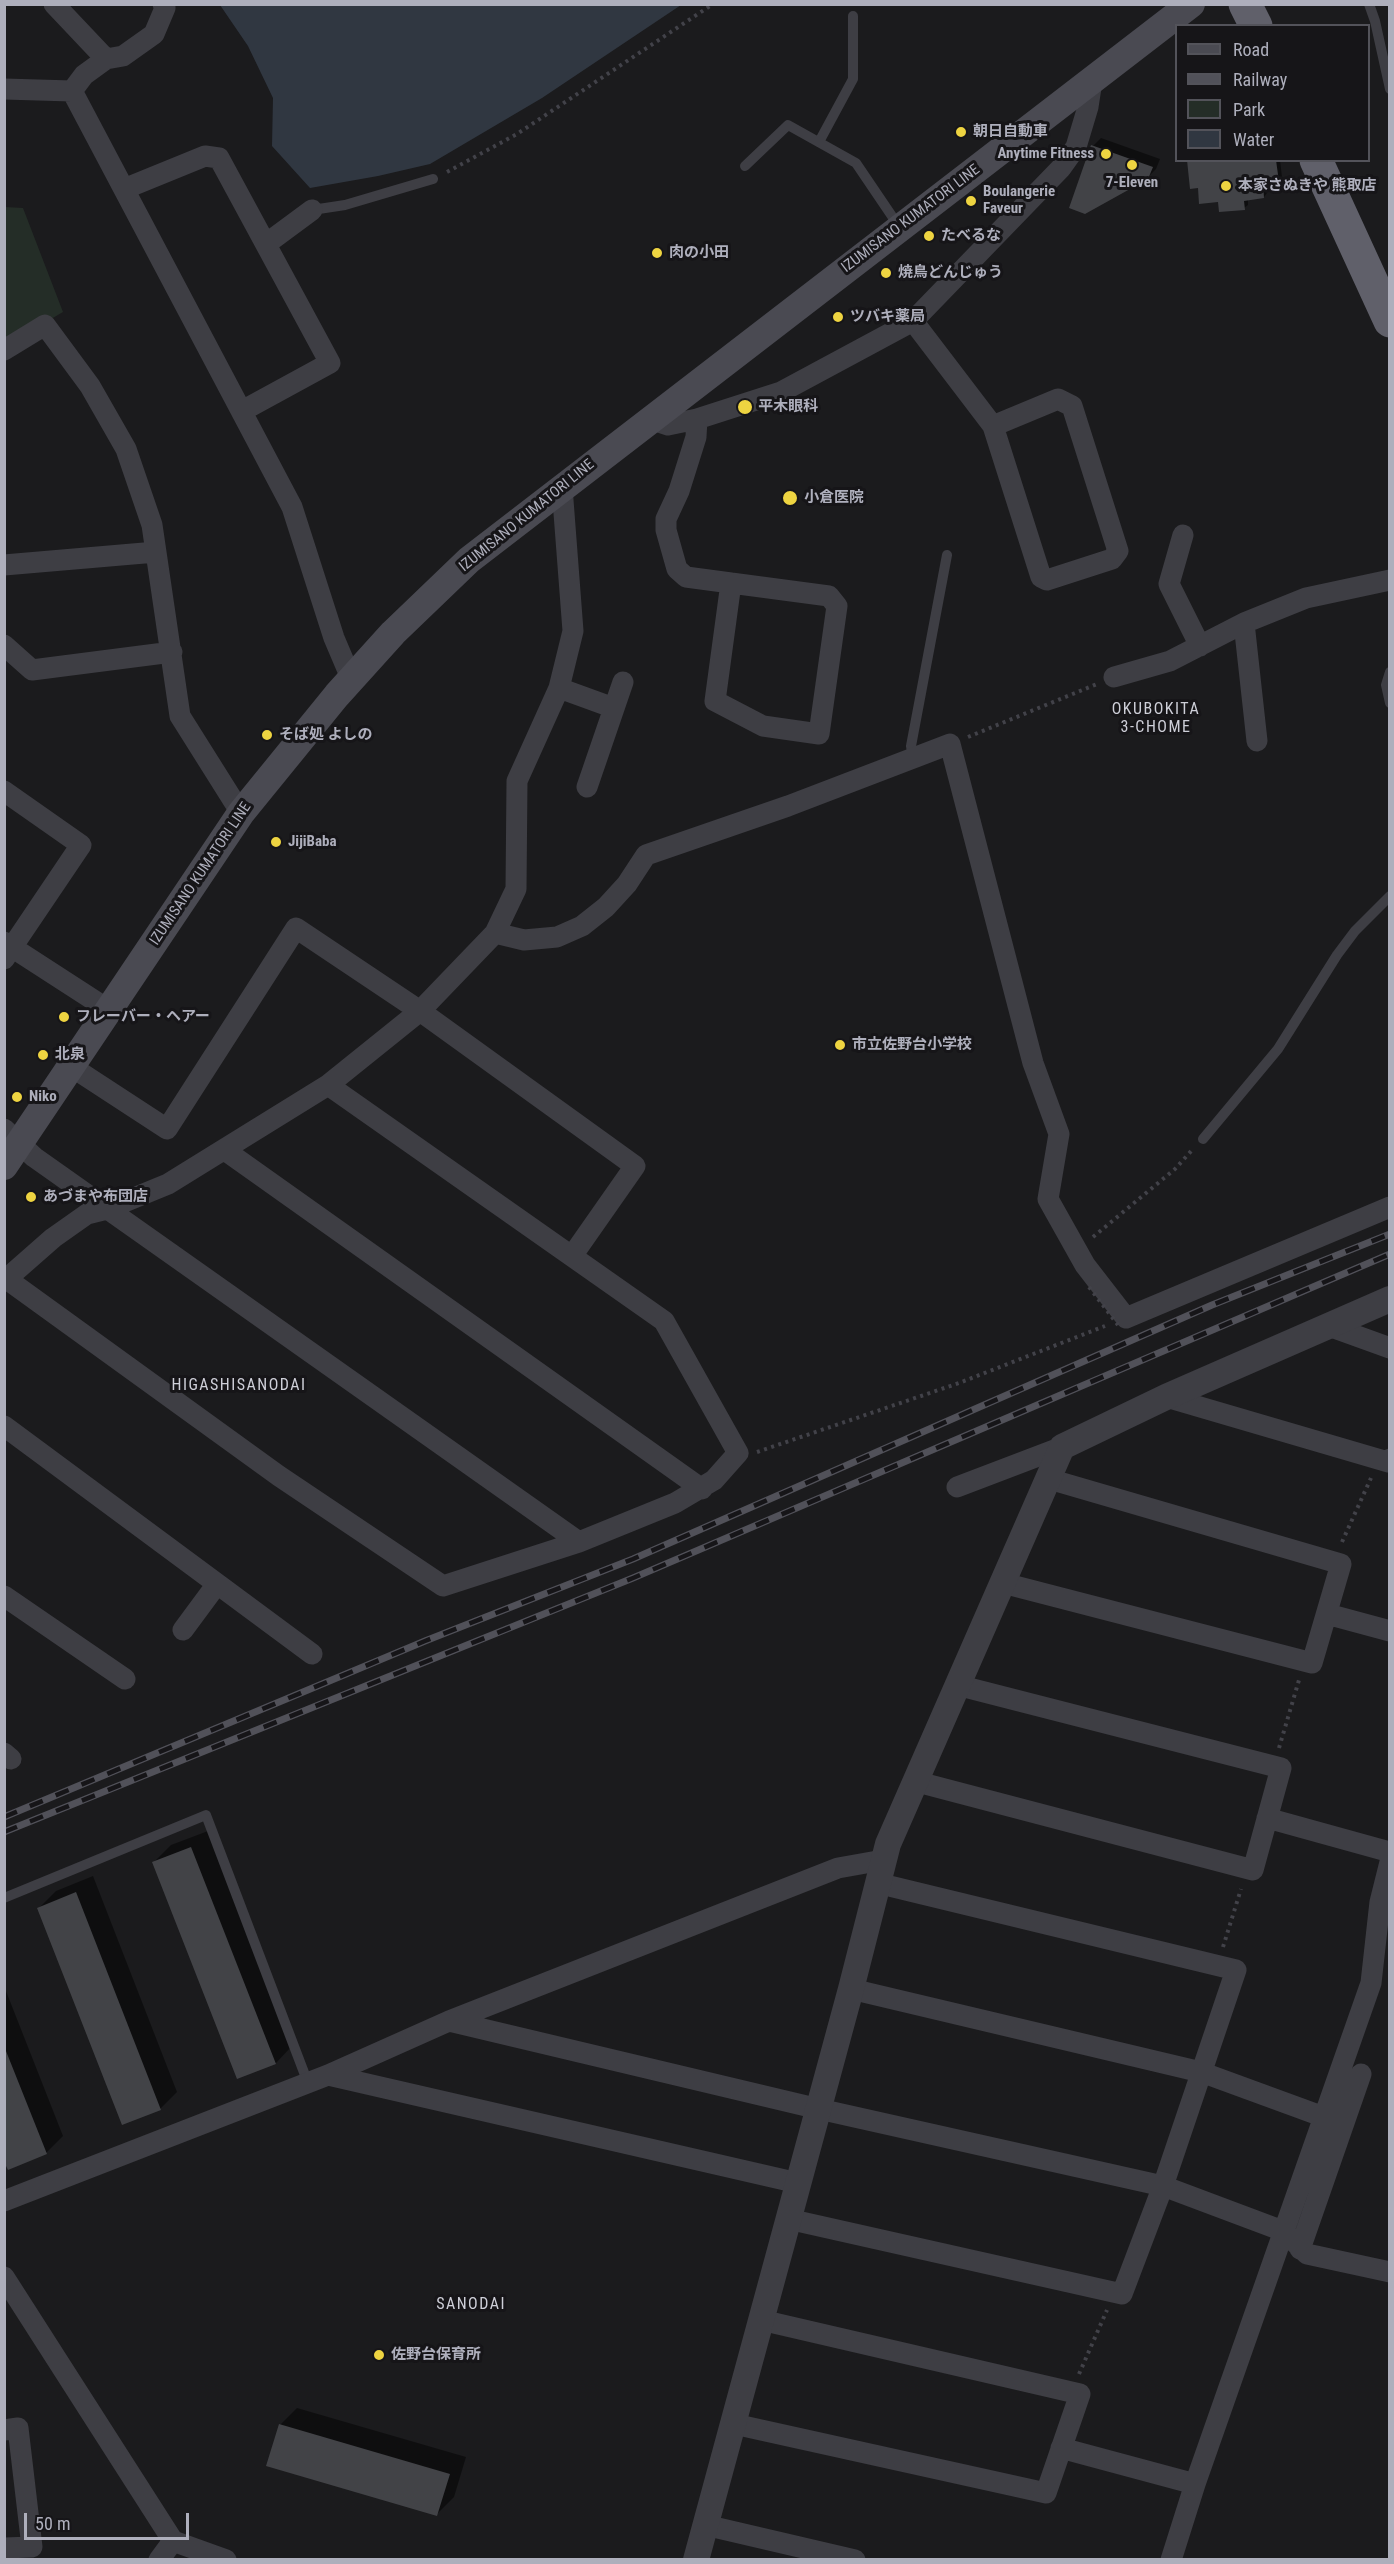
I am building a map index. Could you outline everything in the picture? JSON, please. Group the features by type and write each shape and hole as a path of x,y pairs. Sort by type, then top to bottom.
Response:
{"highway":[{"path":"1245,4 1255,24"},
{"path":"1317,162 1389,321"}],"main road":[{"name":"IZUMISANO KUMATORI LINE","path":"10,1146 72,1066 241,813 351,678 393,633 469,560 1191,4"}],"street":[{"path":"54,4 106,58"},
{"path":"72,91 84,75 106,58 123,56 154,34 165,8 163,4"},
{"path":"650,419 669,424 697,419 781,393 914,321 1061,168 1076,147 1088,107 1092,81"},
{"path":"4,90 72,91"},
{"path":"72,91 292,507 334,638 351,678"},
{"path":"124,189 205,156 219,158 330,363 242,411"},
{"path":"266,244 312,210"},
{"path":"914,321 993,426 1041,577 1047,580 1112,559 1119,551 1072,406 1058,399 993,426"},
{"path":"4,350 45,326 90,386 126,448 152,525 180,716 241,813"},
{"path":"697,419 696,438 679,491 666,519 666,530 677,570 686,578 731,583 829,596 837,606 819,734 763,726 715,701 731,583"},
{"path":"328,1085 664,1321 738,1453 714,1480 675,1503 579,1542 443,1586 279,1476 6,1280 53,1238 87,1214 107,1209 168,1184 225,1151 328,1085 420,1011 495,933 516,889 517,781 559,687 573,631 562,487"},
{"path":"1183,535 1169,584 1200,646"},
{"path":"4,565 156,552"},
{"path":"1114,677 1170,661 1244,623 1306,598 1389,580"},
{"path":"1244,623 1257,741"},
{"path":"4,645 32,670 172,652"},
{"path":"587,787 623,682"},
{"path":"559,687 614,708"},
{"path":"495,933 524,940 557,937 582,926 606,907 627,884 646,855 788,806 950,744 1032,1063 1059,1134 1048,1199 1077,1251 1122,1321 1389,1207"},
{"path":"4,791 81,845 7,950 109,1010"},
{"path":"72,1066 167,1129 296,928 420,1011 635,1166 572,1256"},
{"path":"10,1146 34,1157 579,1542"},
{"path":"225,1151 702,1489"},
{"path":"957,1487 1062,1447 1166,1397 1389,1299"},
{"path":"1329,1326 1389,1348"},
{"path":"1166,1397 1384,1459"},
{"path":"4,1426 312,1654"},
{"path":"696,2559 894,1827 1062,1447"},
{"path":"1003,1583 1312,1663 1341,1564 1049,1479"},
{"path":"183,1630 217,1584"},
{"path":"4,1596 125,1679"},
{"path":"1327,1614 1389,1631"},
{"path":"914,1781 1253,1870 1281,1768 957,1685"},
{"path":"1267,1818 1389,1852"},
{"path":"1171,2559 1195,2484 1371,1983 1380,1902 1389,1862"},
{"path":"4,2201 308,2083 449,2021 838,1868 880,1872 1236,1970 1163,2186 1122,2294 788,2219"},
{"path":"851,1989 1201,2072 1324,2117"},
{"path":"449,2021 819,2109 1163,2186 1283,2231 1307,2254 1389,2272"},
{"path":"1300,2249 1361,2074"},
{"path":"328,2075 798,2183"},
{"path":"4,2277 174,2541 226,2559"},
{"path":"734,2424 1046,2493 1080,2394 761,2320"},
{"path":"4,2430 18,2428 32,2547 4,2548"},
{"path":"1061,2448 1195,2484"},
{"path":"705,2525 855,2559"},
{"path":"159,2559 174,2541"}],"lane":[{"path":"1369,4 1375,21 1389,89"},
{"path":"819,142 853,79 853,16"},
{"path":"745,166 788,125 856,163 900,228"},
{"path":"312,210 345,205 433,179"},
{"path":"913,759 911,746 947,555"},
{"path":"1389,672 1386,685 1389,703"},
{"path":"1203,1139 1278,1049 1336,955 1354,931 1389,896"},
{"path":"4,1898 206,1815 308,2083"}],"path":[{"path":"433,179 517,134 713,4"},
{"path":"950,744 1114,677"},
{"path":"1077,1251 1175,1169 1203,1139"},
{"path":"738,1453 752,1454 959,1383 1122,1321 1089,1287"},
{"path":"1333,1562 1384,1459"},
{"path":"1274,1766 1305,1661"},
{"path":"1218,1965 1247,1868"},
{"path":"1072,2392 1115,2292"}],"green space":[{"path":"5,207 23,208 63,312 5,346"}],"water":[{"path":"220,5 681,5 542,98 430,164 310,188 272,146 273,98 248,46"}],"building":[{"path":"1091,145 1153,167 1148,179 1085,214 1069,208"},
{"name":"本家さぬきや 熊取店","path":"1187,162 1276,162 1279,182 1263,183 1264,198 1244,201 1245,210 1219,212 1218,202 1199,204 1198,188 1190,189"},
{"path":"191,1847 276,2064 237,2079 152,1862"},
{"path":"76,1892 161,2110 122,2125 37,1908"},
{"path":"4,2046 47,2154 8,2170 4,2162"},
{"path":"279,2424 450,2474 437,2516 266,2466"}],"railway":[{"path":"4,1817 425,1641 633,1559 1212,1305 1390,1234"},
{"path":"4,1832 633,1578 1390,1254"}],"place":[{"name":"朝日自動車","path":"961,132"},
{"name":"Anytime Fitness","path":"1106,154"},
{"name":"7-Eleven","path":"1132,165"},
{"name":"本家さぬきや 熊取店","path":"1226,186"},
{"name":"Boulangerie Faveur","path":"971,201"},
{"name":"たべるな","path":"929,236"},
{"name":"肉の小田","path":"657,253"},
{"name":"焼鳥どんじゅう","path":"886,273"},
{"name":"ツバキ薬局","path":"838,317"},
{"name":"平木眼科","path":"745,407"},
{"name":"小倉医院","path":"790,498"},
{"name":"そば処 よしの","path":"267,735"},
{"name":"JijiBaba","path":"276,842"},
{"name":"フレーバー・ヘアー","path":"64,1017"},
{"name":"市立佐野台小学校","path":"840,1045"},
{"name":"北泉","path":"43,1055"},
{"name":"Niko","path":"17,1097"},
{"name":"あづまや布団店","path":"31,1197"},
{"name":"佐野台保育所","path":"379,2355"}],"district":[{"name":"OKUBOKITA 3-CHOME","path":"1156,719"},
{"name":"HIGASHISANODAI","path":"239,1386"},
{"name":"SANODAI","path":"471,2305"}]}
